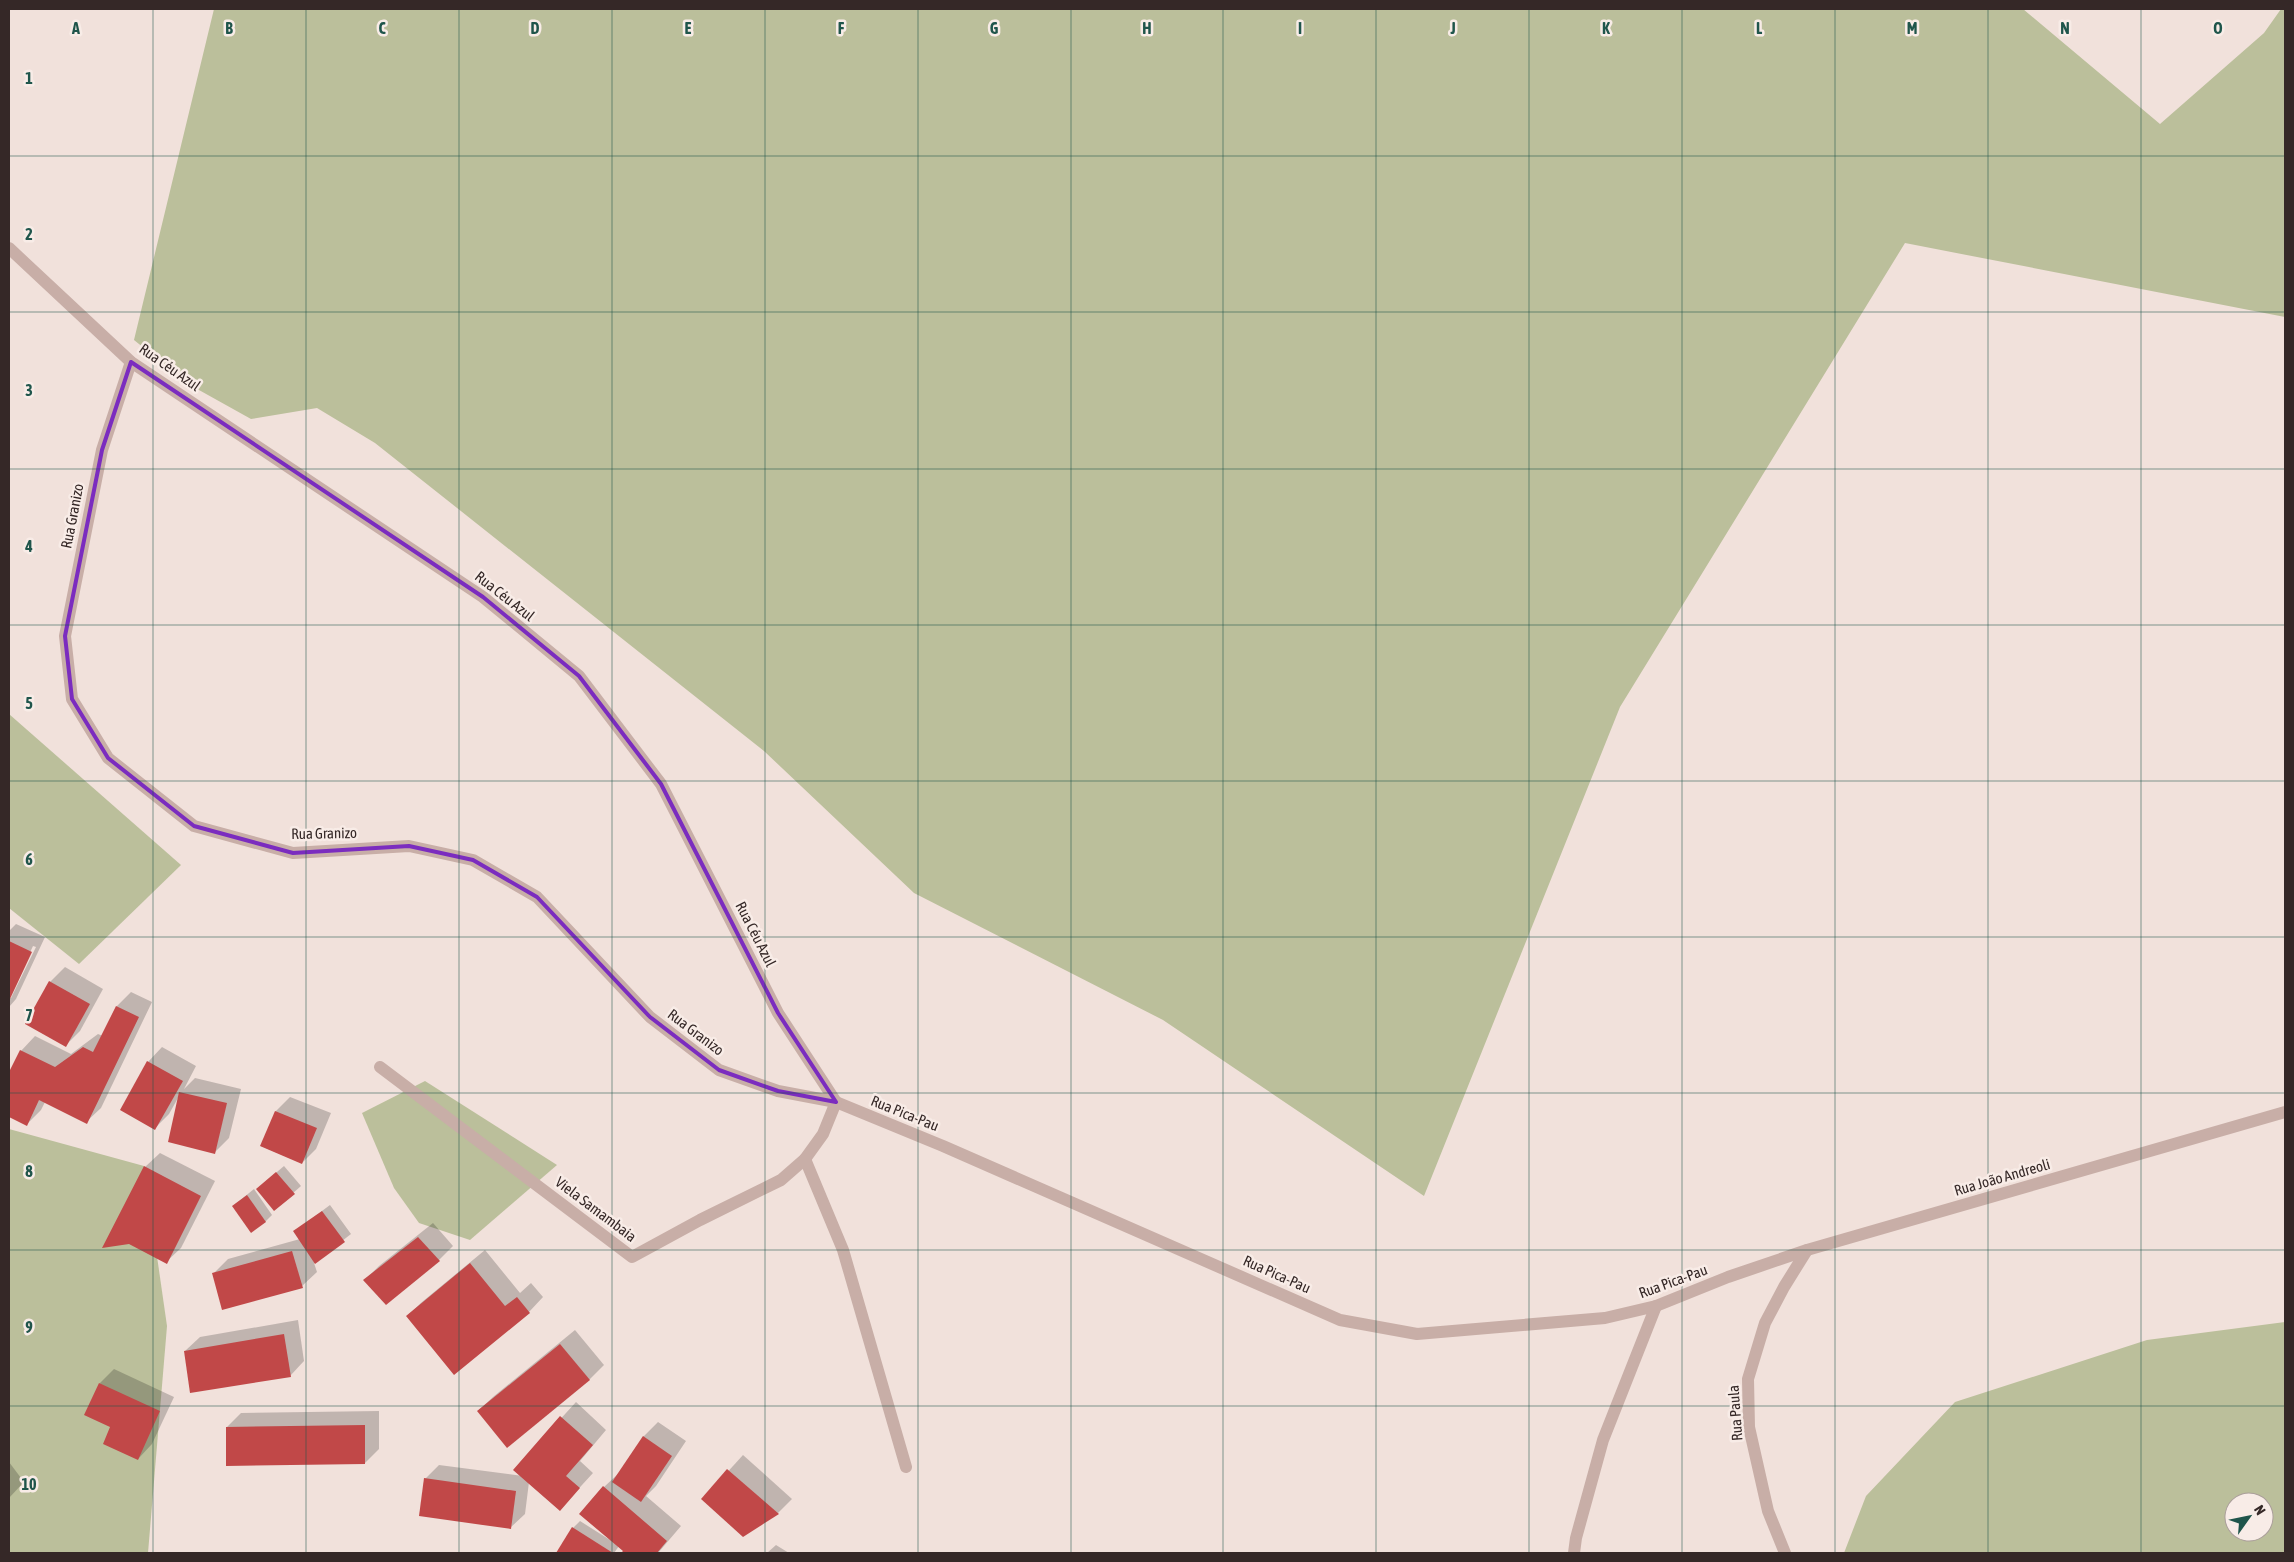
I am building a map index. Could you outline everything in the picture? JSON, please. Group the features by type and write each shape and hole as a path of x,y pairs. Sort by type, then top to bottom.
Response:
{"street":[{"name":"Rua Céu Azul","path":"9,248 131,362 483,597 578,676 660,784 778,1012 836,1102"},
{"name":"Rua Granizo","path":"131,362 102,450 65,636 72,699 108,758 194,826 293,853 409,846 473,860 537,897 650,1017 719,1070 778,1091 836,1102"},
{"name":"Viela Samambaia","path":"380,1067 632,1257 780,1180 805,1159 823,1134 836,1102"},
{"name":"Rua Pica-Pau","path":"836,1102 952,1150 1340,1320 1417,1334 1605,1318 1656,1306 1728,1277"},
{"name":"Rua João Andreoli","path":"1728,1277 1807,1250 2285,1112"},
{"path":"805,1159 843,1250 906,1467"},
{"name":"Rua Paula","path":"1785,1553 1768,1511 1749,1427 1748,1379 1765,1323 1807,1250"},
{"path":"1574,1553 1576,1538 1603,1440 1656,1306"}],"highlighted area":[{"path":"131,362 483,597 579,676 661,784 778,1013 836,1102 778,1091 719,1070 650,1017 537,897 473,860 409,846 293,853 194,826 108,758 72,699 65,636 102,450"}],"green space":[{"path":"214,9 2023,9 2160,124 2264,33 2281,9 2285,9 2285,317 1905,243 1620,707 1424,1196 1163,1020 914,893 764,751 375,443 317,408 251,419 190,385 134,340"},
{"path":"9,714 181,865 79,964 9,908"},
{"path":"425,1081 557,1165 470,1240 419,1223 394,1188 362,1113"},
{"path":"9,1129 144,1166 167,1326 148,1553 9,1553"},
{"path":"2285,1322 2285,1553 1844,1553 1866,1496 1955,1402 2147,1340"}],"building":[{"path":"9,941 32,952 9,1001"},
{"path":"49,981 90,1004 66,1047 25,1024"},
{"path":"116,1006 139,1017 87,1124 39,1100 27,1126 9,1117 9,1072 20,1050 55,1067 83,1047 93,1052"},
{"path":"147,1061 183,1081 155,1130 120,1110"},
{"path":"179,1092 227,1103 215,1154 168,1142"},
{"path":"275,1111 317,1128 302,1164 260,1146"},
{"path":"144,1166 201,1196 167,1264 129,1244 102,1248"},
{"path":"276,1172 295,1194 274,1211 256,1189"},
{"path":"247,1195 266,1222 251,1233 232,1206"},
{"path":"322,1211 345,1242 315,1264 293,1231"},
{"path":"418,1237 440,1261 386,1305 363,1280"},
{"path":"292,1251 303,1288 222,1310 212,1273"},
{"path":"470,1263 505,1306 517,1297 530,1313 454,1375 406,1316"},
{"path":"284,1334 291,1377 190,1393 184,1351"},
{"path":"560,1344 590,1380 507,1448 477,1411"},
{"path":"99,1383 160,1411 138,1460 103,1444 110,1427 84,1415"},
{"path":"560,1416 593,1445 566,1476 580,1488 560,1511 513,1470"},
{"path":"365,1425 365,1464 226,1466 226,1427"},
{"path":"643,1436 672,1456 641,1502 612,1482"},
{"path":"727,1469 779,1514 743,1537 701,1499"},
{"path":"424,1478 516,1491 511,1529 419,1516"},
{"path":"603,1486 667,1541 657,1553 621,1553 623,1551 579,1514"},
{"path":"572,1527 613,1553 556,1553"}]}
